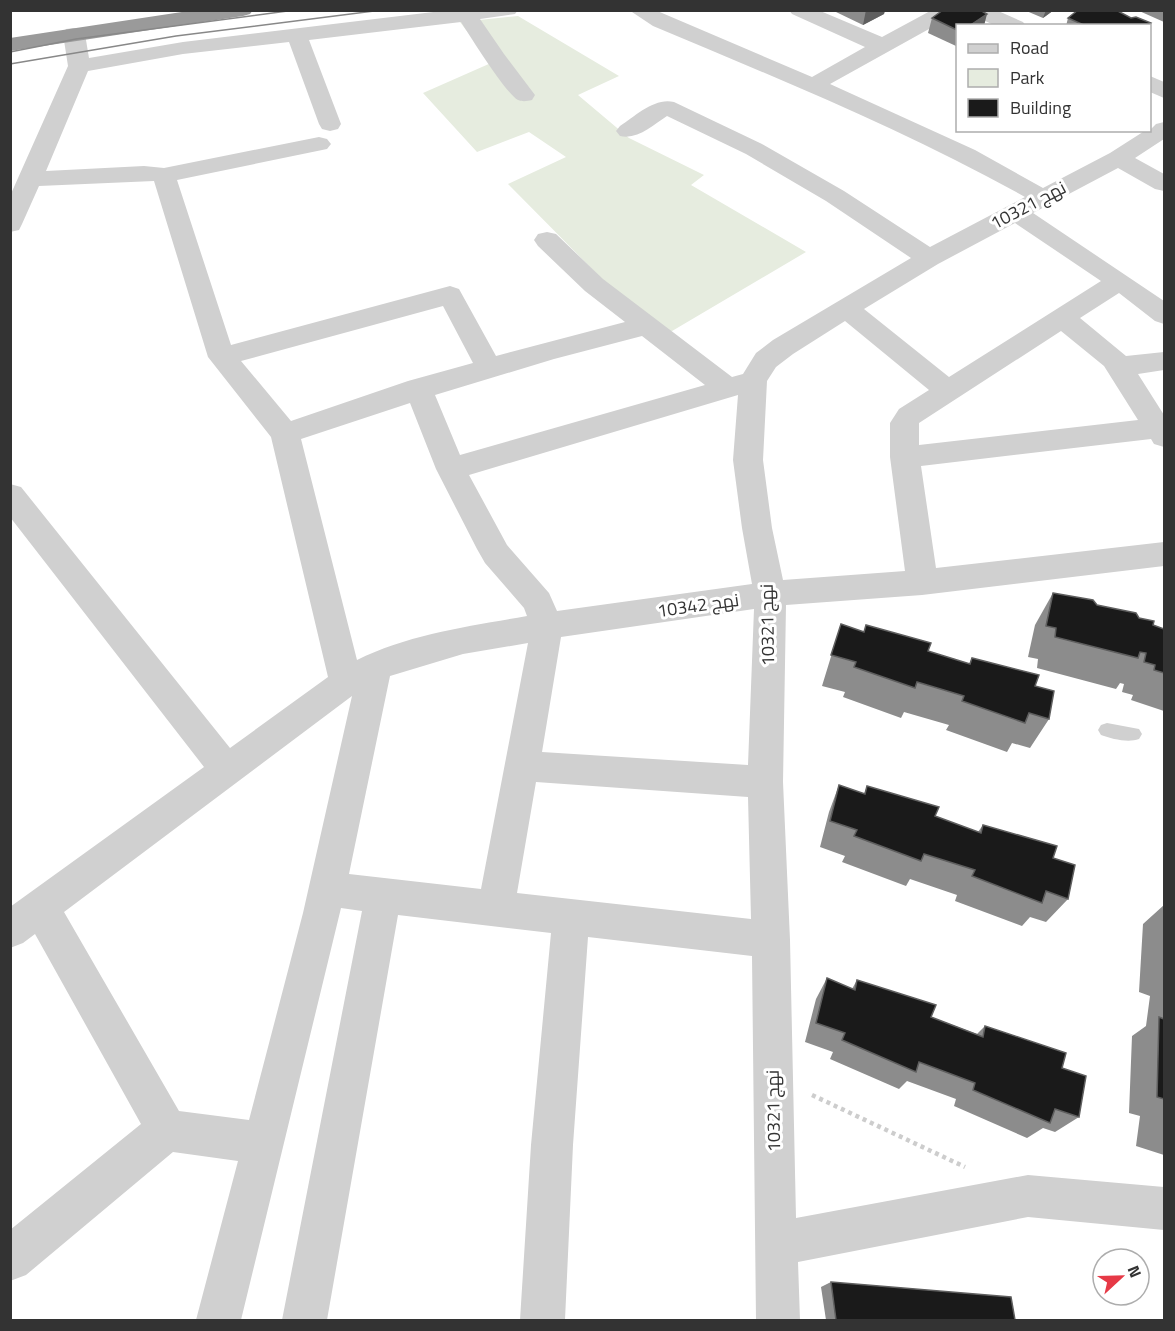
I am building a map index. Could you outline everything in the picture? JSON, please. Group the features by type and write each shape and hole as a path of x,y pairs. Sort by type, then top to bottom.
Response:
{"highway":[{"path":"10,32 144,10"},
{"path":"10,45 243,10"}],"street":[{"path":"79,66 183,48 508,10"},
{"path":"639,10 967,155 1118,282 1164,315"},
{"path":"799,10 872,42 885,44"},
{"path":"813,85 949,10"},
{"path":"977,10 1011,24"},
{"path":"467,15 495,58 524,95"},
{"path":"10,224 79,66 74,34"},
{"path":"31,179 144,173 164,175 324,134 297,35"},
{"path":"628,131 666,107 754,149 835,196 929,258"},
{"name":"نهج 10321","path":"778,1320 771,940 765,782 770,594 757,528 741,384 773,354 929,258 1118,158 1164,129"},
{"path":"1118,158 1164,184"},
{"path":"164,175 184,244 222,357 285,434 361,675 363,731 219,1320"},
{"path":"547,240 594,285 646,326 741,384"},
{"path":"922,582 905,457 903,432 906,419 1118,282"},
{"path":"222,357 450,295 489,368"},
{"path":"847,309 948,391"},
{"path":"905,457 1162,433 1120,366 1108,352 1061,317"},
{"path":"285,434 418,388 579,342 646,326"},
{"path":"1120,366 1164,361"},
{"path":"451,469 741,384"},
{"path":"418,388 451,469 492,548 538,603 547,626 495,909"},
{"path":"10,495 227,770"},
{"name":"نهج 10342","path":"10,930 227,770 361,675 406,656 464,641 547,626 770,594 922,582 1164,554"},
{"path":"522,766 765,782"},
{"path":"326,888 771,940"},
{"path":"304,1320 383,896"},
{"path":"42,908 167,1130"},
{"path":"542,1320 552,1145 571,918"},
{"path":"10,1259 167,1130 263,1143"},
{"path":"775,1244 1028,1197 1164,1209"}],"lane":[{"path":"1107,730 1133,734"}],"path":[{"path":"773,1076 975,1172"}],"green space":[{"path":"518,16 619,76 578,95 629,138 704,175 691,185 806,252 667,334 603,280 508,184 566,157 529,132 477,152 423,93 491,63 460,22"}],"building":[{"path":"943,10 980,10 987,14 972,24 956,24 956,30 932,18"},
{"path":"1078,10 1116,10 1131,18 1136,17 1151,23 1082,24 1068,18"},
{"path":"1053,593 1093,600 1097,605 1136,613 1139,618 1154,621 1153,625 1164,629 1164,673 1154,670 1155,665 1144,662 1146,653 1140,652 1138,658 1055,637 1056,628 1046,626"},
{"path":"841,624 864,632 866,625 931,643 928,651 970,664 972,658 1039,675 1035,686 1054,691 1049,719 1029,713 1025,723 962,701 964,696 917,682 915,688 854,667 856,662 831,655"},
{"path":"839,785 865,794 867,786 939,807 935,816 981,833 983,825 1057,846 1053,858 1075,865 1068,899 1046,891 1042,903 972,876 975,870 924,854 921,861 854,836 857,830 830,821"},
{"path":"827,978 855,990 857,980 936,1005 931,1017 983,1037 985,1026 1066,1053 1062,1068 1086,1076 1079,1117 1055,1109 1050,1123 973,1090 975,1083 919,1062 916,1072 842,1040 845,1033 816,1023"},
{"path":"1159,1017 1164,1019 1164,1099 1157,1097"},
{"path":"831,1282 1011,1297 1015,1320 836,1320"}],"tram line":[{"path":"10,52 76,39 295,10"},
{"path":"10,64 176,36 382,10"}]}
